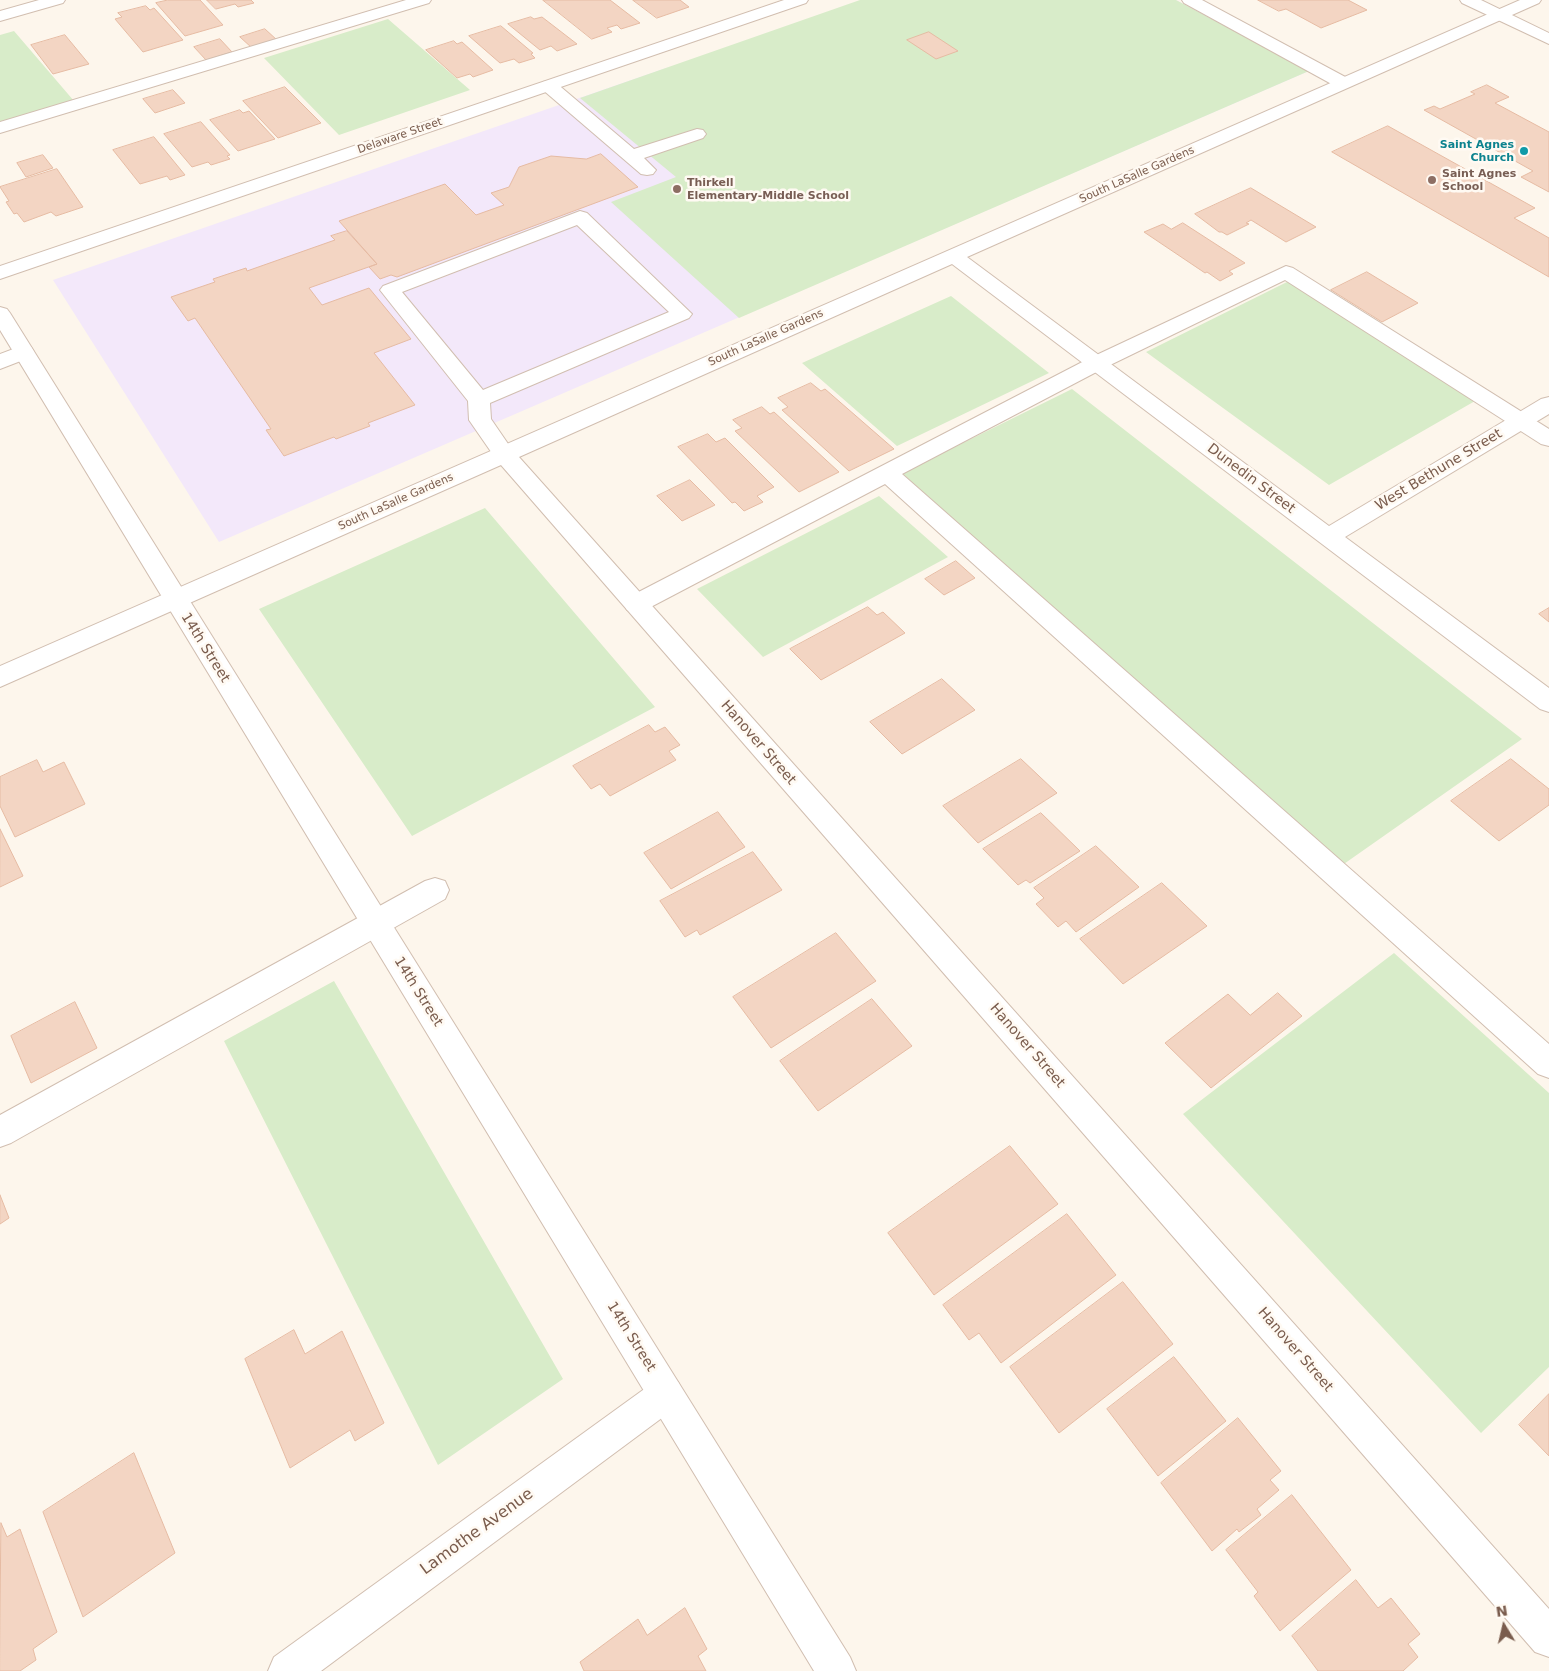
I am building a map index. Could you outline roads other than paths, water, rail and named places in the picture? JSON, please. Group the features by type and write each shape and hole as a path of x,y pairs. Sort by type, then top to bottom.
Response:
{"street":[{"path":"0,16 57,0"},
{"path":"0,128 423,0"},
{"name":"Delaware Street","path":"0,273 800,0"},
{"path":"1190,0 1343,83"},
{"path":"1468,0 1549,39"},
{"name":"South LaSalle Gardens","path":"0,677 1533,0"},
{"path":"549,86 647,170"},
{"path":"631,156 697,134"},
{"path":"580,217 682,314 480,400 390,290 580,217"},
{"name":"Dunedin Street","path":"953,256 1549,702"},
{"path":"636,604 1097,363 1286,272 1549,439"},
{"name":"14th Street","path":"0,313 12,357 175,600 836,1671"},
{"name":"Hanover Street","path":"480,400 480,420 504,454 1549,1638"},
{"name":"West Bethune Street","path":"1328,537 1549,404"},
{"path":"887,472 1549,1064"},
{"path":"0,1132 435,890"},
{"name":"Lamothe Avenue","path":"288,1671 666,1394"}],"place":[{"name":"Saint Agnes Church","path":"1524,151"},
{"name":"Saint Agnes School","path":"1432,180"},
{"name":"Thirkell Elementary-Middle School","path":"677,189"}]}
